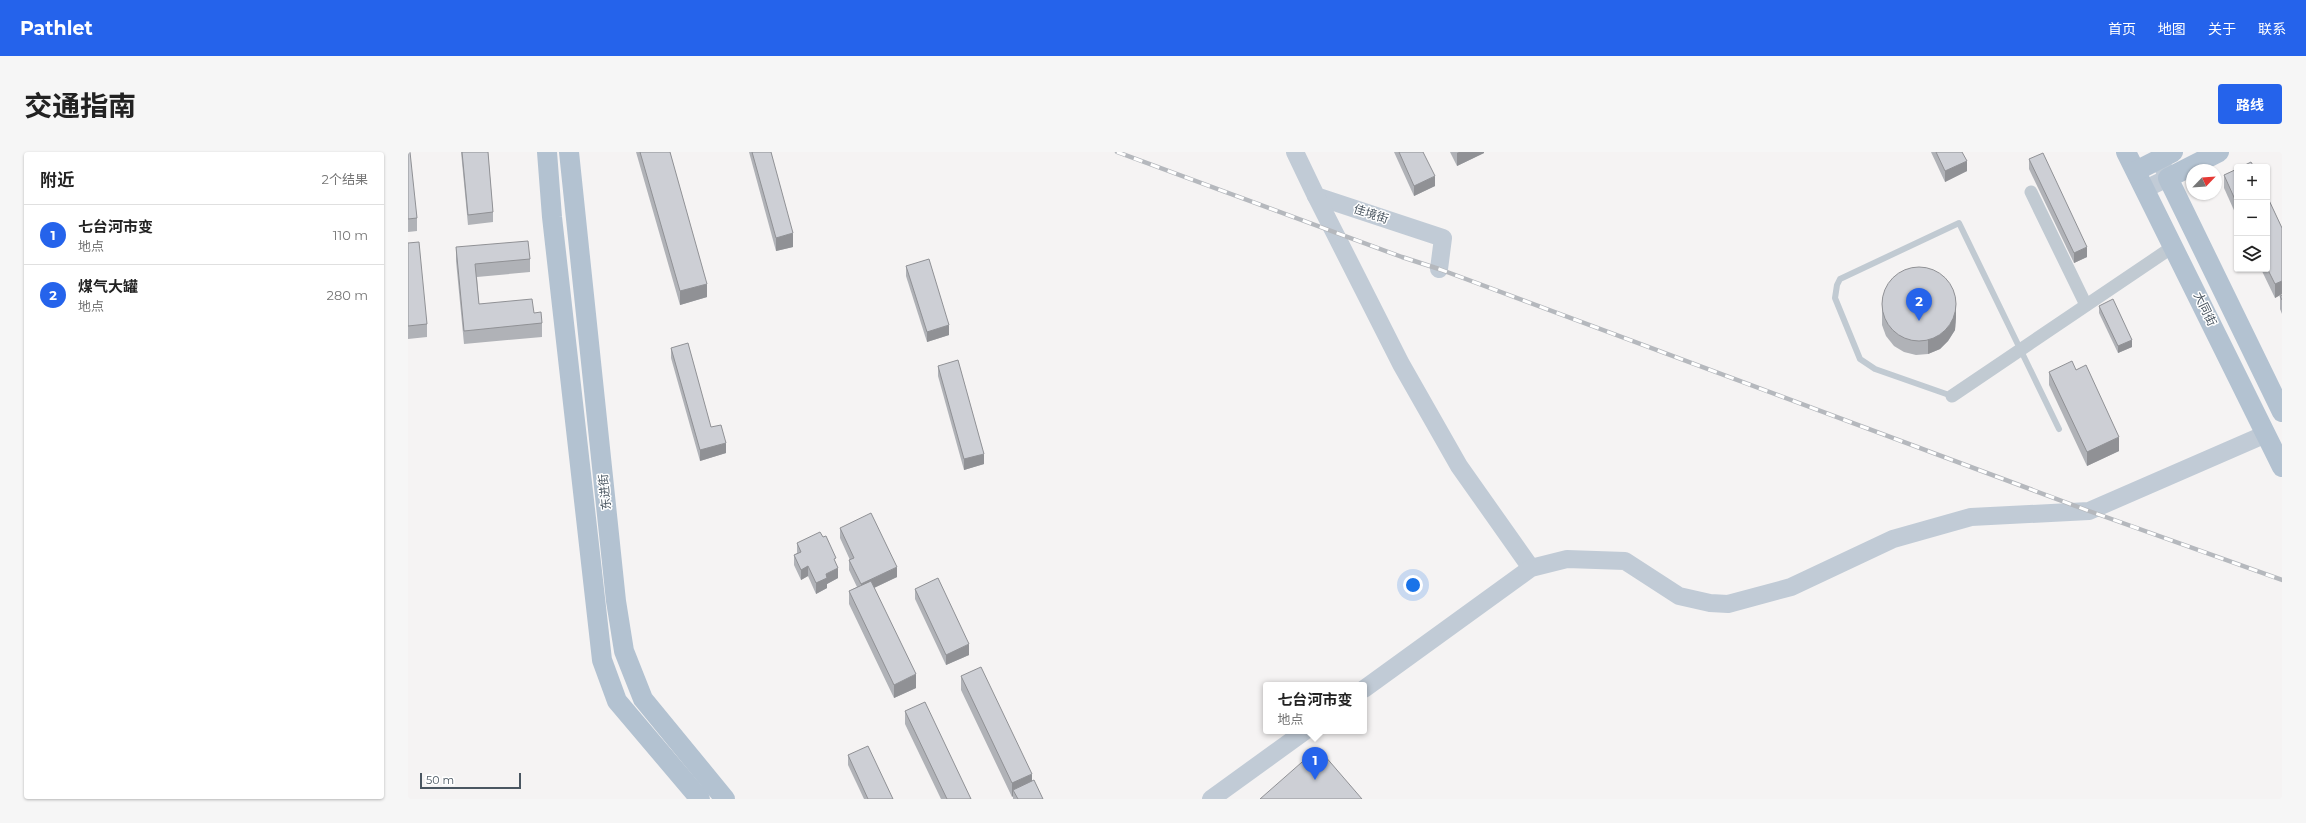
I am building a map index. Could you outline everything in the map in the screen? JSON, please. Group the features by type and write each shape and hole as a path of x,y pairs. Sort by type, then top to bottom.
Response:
{"main road":[{"name":"东进街","path":"547,152 552,217 602,660 617,701 700,799"},
{"name":"东进街","path":"569,152 616,593 624,651 643,699 725,799"},
{"path":"1295,152 1401,364 1455,459 1531,568"},
{"name":"大同街","path":"2126,152 2174,246 2282,467"},
{"path":"2145,189 2219,152"},
{"path":"2136,171 2162,154 2168,178"},
{"name":"大同街","path":"2168,178 2282,412"},
{"name":"佳境街","path":"1316,196 1442,238 1439,269"},
{"path":"1367,687 1531,568 1566,559 1625,561 1679,596 1710,603 1728,604 1792,587 1893,539 1971,517 2089,511 2266,434"},
{"path":"1211,799 1301,734"}],"street":[{"path":"2031,192 2086,305"},
{"path":"1952,396 2174,246"}],"lane":[{"path":"1952,396 1875,369 1860,359 1835,298 1836,285 1840,279 1959,223 2059,429"}],"building":[{"path":"408,152 410,152 417,218 408,219"},
{"path":"462,152 488,152 493,212 468,215"},
{"path":"640,152 670,152 707,284 680,291"},
{"path":"752,152 771,152 793,233 776,238"},
{"path":"1399,152 1423,152 1435,176 1414,186"},
{"path":"1936,152 1962,152 1967,161 1945,171"},
{"path":"2043,153 2087,247 2074,253 2029,159"},
{"path":"2234,170 2234,197 2224,175"},
{"path":"2270,202 2282,228 2282,281 2275,284 2269,272"},
{"path":"528,241 530,259 475,264 479,304 532,299 534,313 541,312 542,323 464,331 456,247"},
{"path":"419,242 427,324 408,326 408,243"},
{"path":"929,259 949,325 927,332 906,266"},
{"path":"1912,267 1926,267 1940,273 1950,283 1956,297 1956,311 1950,325 1940,335 1926,341 1912,341 1898,335 1888,325 1882,311 1882,297 1888,283 1898,273"},
{"path":"2113,299 2132,340 2118,346 2099,306"},
{"path":"688,343 711,427 721,425 726,443 700,450 671,348"},
{"path":"958,360 984,454 964,459 938,366"},
{"path":"2072,361 2076,370 2086,365 2119,437 2087,452 2049,372"},
{"path":"871,513 897,567 861,584 849,560 854,558 840,528"},
{"path":"820,532 823,537 826,536 836,558 834,559 838,568 826,574 827,578 816,583 808,566 801,570 794,555 801,552 797,543"},
{"path":"938,578 969,644 946,655 915,589"},
{"path":"871,581 916,674 894,685 849,591"},
{"path":"981,667 1032,774 1012,783 961,676"},
{"path":"925,702 971,799 947,799 905,711"},
{"path":"868,746 893,799 868,799 848,755"},
{"path":"1318,748 1362,799 1260,799"},
{"path":"1034,780 1043,799 1018,799 1013,790"}],"railway":[{"path":"1117,152 1402,257 1439,269 2089,511 2282,580"}],"place":[{"name":"煤气大罐","path":"1919,321"},
{"name":"七台河市变","path":"1315,780"}]}
